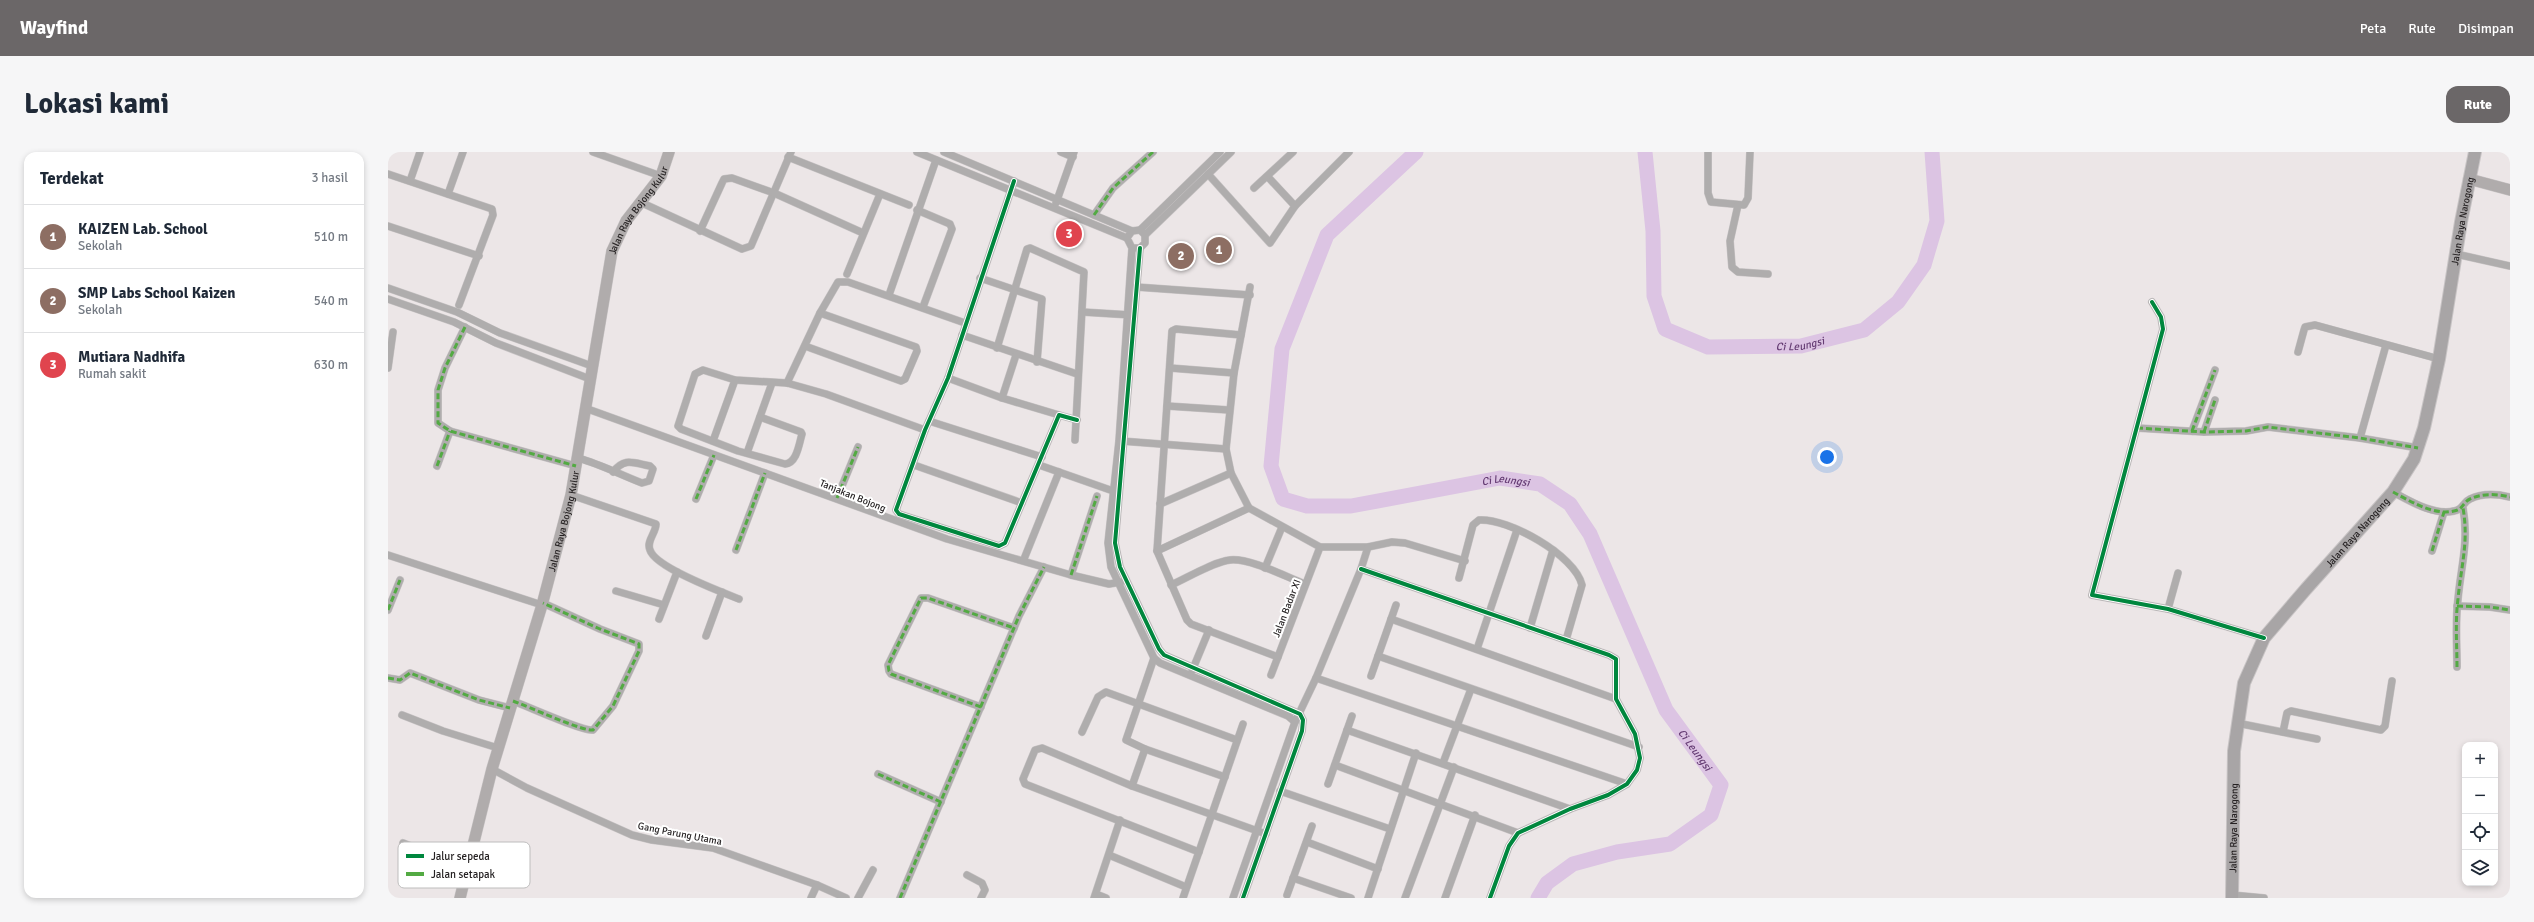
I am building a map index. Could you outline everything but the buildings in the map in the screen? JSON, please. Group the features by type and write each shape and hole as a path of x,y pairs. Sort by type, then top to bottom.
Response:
{"main road":[{"name":"Jalan Raya Bojong Kulur","path":"474,842 498,748 542,604 570,495 577,462 592,366 597,348 612,251 617,236 640,202 661,176 669,152"},
{"name":"Jalan Raya Narogong","path":"2232,897 2233,775 2237,723 2244,684 2264,638 2393,492 2418,448 2439,358 2469,180 2476,152"},
{"path":"2469,180 2510,190"},
{"name":"Jalan Raya Bojong Kulur","path":"460,898 462,888"}],"street":[{"path":"410,181 420,152"},
{"path":"448,194 463,152"},
{"path":"593,152 661,176"},
{"path":"917,152 1011,189 1127,238 1136,248 1136,287 1131,315"},
{"path":"943,163 946,152 1132,231 1143,233"},
{"path":"1054,207 1058,200 1074,154 1060,152"},
{"path":"1094,215 1113,188 1153,152"},
{"path":"1143,233 1220,152"},
{"path":"1143,233 1231,152"},
{"path":"1254,188 1268,177 1293,152"},
{"path":"1208,174 1270,243 1295,206 1349,152"},
{"path":"1708,152 1708,198 1713,203 1738,205 1746,204 1748,198 1750,152"},
{"path":"640,202 700,231 742,249 749,248 774,193 789,154 880,194 909,205"},
{"path":"889,295 917,210 936,160"},
{"path":"388,174 492,209 493,215 454,322"},
{"path":"1268,177 1295,206"},
{"path":"700,231 724,179 732,178 774,193 863,233"},
{"path":"1014,181 980,278 948,378 925,430 914,466 897,504 896,510 899,514 1000,546 1005,543 1059,415"},
{"path":"847,274 880,194"},
{"path":"1738,205 1730,241 1732,267 1738,272 1768,274"},
{"path":"917,210 950,224 952,229 923,306"},
{"path":"388,226 479,256"},
{"path":"1127,238 1132,231"},
{"path":"1136,248 1145,243 1143,233"},
{"path":"997,348 1027,249 1030,248 1084,272 1077,374 1077,420 1075,440"},
{"path":"1136,248 1122,441 1108,543 1111,567 1154,658 1166,668 1288,716 1295,722"},
{"path":"2456,254 2510,266"},
{"path":"980,278 1039,298 1043,301 1037,362"},
{"path":"787,383 834,284 841,281 923,306 966,323"},
{"path":"1136,287 1250,295"},
{"path":"1250,287 1250,295 1234,373 1226,449 1231,473 1249,508 1320,547 1368,547 1392,542 1406,543 1465,561"},
{"path":"388,288 458,309 500,333 592,366"},
{"path":"388,299 454,322 496,343 590,379"},
{"path":"2152,302 2161,317 2163,329 2092,595 2168,609 2264,638"},
{"path":"1082,312 1131,315"},
{"path":"805,346 901,381 905,379 917,352 916,347 820,313"},
{"path":"2298,352 2304,330 2309,325 2439,358"},
{"path":"465,327 445,368 438,390 438,423 450,431 577,462 613,472 642,484 649,481 653,469 650,466 627,462 619,465 613,472"},
{"path":"1241,335 1174,329 1172,334 1163,444 1157,551 1187,620 1278,657"},
{"path":"388,368 393,332"},
{"path":"962,335 1016,355 1077,374"},
{"path":"2360,438 2386,344"},
{"path":"1002,398 1016,355"},
{"path":"1170,368 1234,373"},
{"path":"760,417 801,432 794,459 785,464 713,442 681,429 678,426 695,374 698,371 708,370 735,380 787,383 826,394 925,430"},
{"path":"2192,431 2215,370"},
{"path":"948,378 1002,398 1077,420"},
{"path":"713,442 735,380"},
{"path":"747,453 772,382"},
{"path":"2204,432 2215,400"},
{"path":"1167,406 1229,410"},
{"name":"Tanjakan Bojong","path":"585,408 837,498 890,520 947,539 1071,575 1109,584 1118,584"},
{"path":"929,421 1042,457"},
{"path":"2137,428 2204,432 2246,431 2268,427 2360,438 2418,448"},
{"path":"437,466 450,431"},
{"path":"1122,441 1226,449"},
{"path":"837,498 858,447"},
{"path":"696,499 714,455"},
{"path":"1039,465 1116,492"},
{"path":"914,466 1022,503"},
{"path":"736,550 765,472"},
{"path":"1024,558 1059,472"},
{"path":"1160,504 1231,473"},
{"path":"1116,492 1116,543 1120,567 1159,649 1171,660 1193,667 1300,714"},
{"path":"2393,492 2428,508 2444,512 2463,508 2470,499 2480,496 2499,495 2510,497"},
{"path":"570,495 656,524 656,529 649,544 650,551 655,557 677,572 739,599"},
{"path":"1071,575 1097,496"},
{"path":"1157,551 1249,508"},
{"path":"2457,667 2457,606 2466,546 2463,508"},
{"path":"2432,551 2444,512"},
{"path":"1459,578 1475,522 1484,520 1517,530 1553,550 1568,562 1582,585 1566,640"},
{"path":"1265,568 1282,527"},
{"path":"1476,649 1517,530"},
{"name":"Jalan Badar XI","path":"1271,675 1320,547"},
{"path":"1234,898 1295,722 1316,678 1361,569 1368,547"},
{"path":"1530,628 1553,550"},
{"path":"388,555 542,604 638,644 639,651 613,706 593,730 588,731 570,725 553,716 512,704 479,700 410,673 400,680 388,678"},
{"path":"1171,585 1228,560 1240,561 1265,568 1305,584"},
{"path":"900,898 1014,628 1044,567"},
{"path":"1361,569 1609,655 1616,660 1616,699 1635,734 1639,747 1637,770 1626,784 1608,795 1570,809 1518,833 1509,846 1490,898"},
{"path":"660,619 677,572"},
{"path":"2168,609 2178,574"},
{"path":"388,610 400,580"},
{"path":"1118,584 1125,580"},
{"path":"616,591 664,605"},
{"path":"706,636 722,592"},
{"path":"981,707 892,674 889,671 888,665 921,598 928,598 1014,628"},
{"path":"1371,676 1396,605"},
{"path":"2457,606 2490,607 2510,610"},
{"path":"1391,619 1616,699"},
{"path":"1189,676 1209,630"},
{"path":"1378,656 1639,747"},
{"path":"1154,658 1125,739 1145,750 1226,777"},
{"path":"1316,678 1626,784"},
{"path":"2283,732 2287,713 2291,710 2381,730 2385,726 2392,681"},
{"path":"1443,762 1471,689"},
{"path":"1082,732 1098,696 1102,693 1138,703 1237,740"},
{"path":"402,714 443,731 498,748"},
{"path":"1243,898 1303,726 1300,714"},
{"path":"1328,784 1352,716"},
{"path":"2237,723 2317,739"},
{"path":"1183,898 1226,777 1243,724"},
{"path":"1347,730 1443,762 1570,809"},
{"path":"1199,852 1120,820 1027,786 1023,779 1035,750 1040,747 1132,786 1213,813 1266,834"},
{"path":"1132,786 1145,750"},
{"path":"1368,898 1416,753"},
{"path":"1335,765 1475,815 1518,833"},
{"path":"1405,898 1454,767"},
{"name":"Gang Parung Utama","path":"492,769 527,788 632,835 652,840 714,848 817,885 846,898"},
{"path":"878,774 941,802"},
{"path":"1280,791 1390,828"},
{"path":"1445,898 1475,815"},
{"path":"1106,898 1095,896 1120,820"},
{"path":"1286,895 1312,826"},
{"path":"1306,842 1378,869"},
{"path":"1108,855 1186,887"},
{"path":"858,898 873,870"},
{"path":"967,875 982,883 985,890 981,898"},
{"path":"1293,878 1351,898"},
{"path":"811,898 817,885"},
{"path":"2232,897 2264,898"}],"waterway":[{"name":"Ci Leungsi","path":"1416,152 1327,235 1282,349 1271,466 1283,499 1307,506 1351,506 1500,478 1540,484 1570,504 1590,534 1666,710 1721,785 1711,815 1670,844 1617,852 1573,864 1547,883 1538,898"},
{"name":"Ci Leungsi","path":"1645,152 1653,231 1654,296 1665,329 1708,347 1801,346 1864,330 1898,302 1924,265 1937,221 1932,152"}],"marked path":[{"path":"1094,215 1113,188 1153,152"},
{"path":"465,327 445,368 438,390 438,423 450,431 576,466"},
{"path":"2192,431 2215,370"},
{"path":"2204,432 2215,400"},
{"path":"2137,428 2204,432 2246,431 2268,427 2360,438 2418,448"},
{"path":"437,466 450,431"},
{"path":"837,498 858,447"},
{"path":"696,499 714,455"},
{"path":"736,550 765,473"},
{"path":"2393,492 2422,507 2430,510 2446,512 2461,508 2468,500 2475,497 2485,495 2510,497"},
{"path":"1071,575 1097,496"},
{"path":"2457,667 2457,608 2465,543 2465,520 2463,508"},
{"path":"2432,551 2444,512"},
{"path":"900,898 1019,616 1044,567"},
{"path":"388,610 400,580"},
{"path":"981,707 891,674 888,665 921,598 928,598 1014,628"},
{"path":"513,701 567,723 588,730 593,730 613,706 639,651 639,644 600,629 543,603"},
{"path":"2457,606 2490,607 2510,610"},
{"path":"388,678 400,680 410,673 479,700 510,708"},
{"path":"878,774 941,802"}],"cycle path":[{"path":"1014,181 948,378 925,430 896,510 899,514 999,546 1005,543 1059,415 1077,420"},
{"path":"1140,248 1115,543 1120,567 1159,649 1164,655 1300,714 1303,720 1302,731 1243,898"},
{"path":"2152,302 2161,317 2163,329 2092,595 2168,609 2264,638"},
{"path":"1361,569 1609,655 1616,659 1616,699 1635,734 1640,758 1637,770 1627,784 1608,795 1570,809 1518,833 1509,846 1490,898"}],"place":[{"name":"Mutiara Nadhifa","path":"1069,234"},
{"name":"KAIZEN Lab. School","path":"1219,250"},
{"name":"SMP Labs School Kaizen","path":"1181,256"}]}
